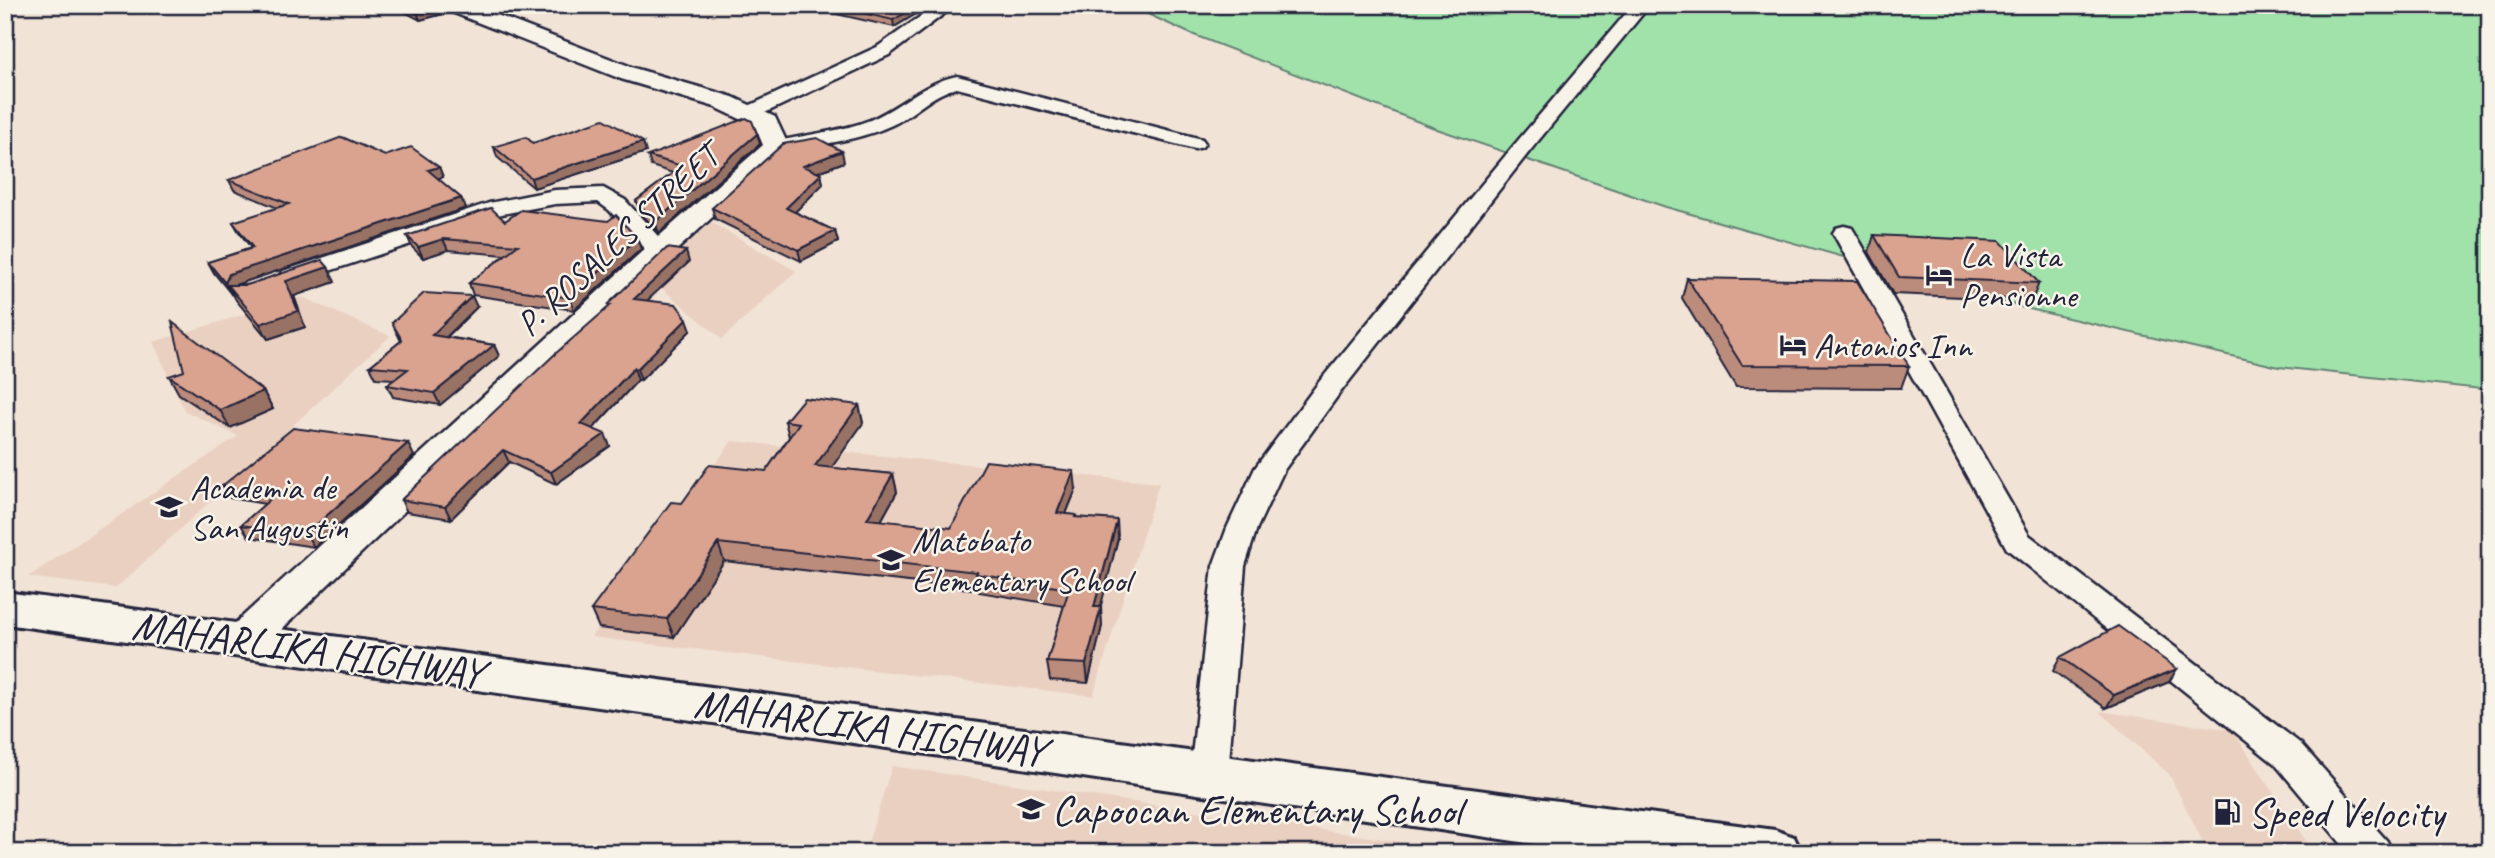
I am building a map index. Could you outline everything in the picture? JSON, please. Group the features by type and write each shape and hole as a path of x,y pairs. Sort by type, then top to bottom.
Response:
{"main road":[{"name":"MAHARLIKA HIGHWAY","path":"5,608 245,639 1601,831 1775,853"}],"street":[{"name":"P. ROSALES STREET","path":"245,639 659,251 776,147 766,122 724,102 629,74 451,5"},
{"path":"749,113 883,51 948,5"},
{"path":"1209,774 1229,566 1242,528 1270,468 1329,388 1522,148 1642,5"},
{"path":"776,147 866,129 911,107 943,83 957,82 1195,143"},
{"path":"270,284 497,208 555,197 603,195 617,205 659,251"},
{"path":"1844,233 2018,542 2288,754 2373,853"}],"shaded area":[{"path":"705,219 796,271 722,339 645,274"},
{"name":"Academia de San Augustin","path":"302,297 390,336 116,588 28,577 238,436 185,411 153,342"},
{"name":"Matobato Elementary School","path":"732,441 1159,483 1093,696 591,637"},
{"path":"2099,711 2232,730 2314,853 2237,853 2206,848 2169,774"},
{"name":"Capoocan Elementary School","path":"892,766 1476,853 865,853"}],"green space":[{"path":"1128,5 2490,5 2490,390 2279,367 2021,307 1666,207 1437,129 1189,33"}],"building":[{"path":"403,5 444,5 445,6 417,13"},
{"path":"828,5 919,5 893,20"},
{"path":"746,118 752,121 757,134 655,222 636,201 682,166 648,156"},
{"path":"604,119 643,142 531,178 494,147 526,137 533,143"},
{"path":"342,137 385,156 411,147 439,167 428,170 461,198 229,274 225,283 208,262 253,248 233,222 289,204 229,180"},
{"path":"817,138 842,151 803,166 821,174 786,208 835,231 798,250 712,208 783,144"},
{"path":"491,208 505,221 521,210 608,221 616,215 637,238 570,298 469,283 518,245 443,239 418,247 407,236"},
{"path":"1874,235 2000,241 2039,283 1899,277"},
{"path":"667,248 686,251 634,299 676,304 687,319 637,369 634,368 581,424 605,434 551,472 503,450 445,507 401,500 555,354 611,305 608,304"},
{"path":"322,260 328,267 286,281 298,311 260,324 228,285 247,285"},
{"name":"Antonios Inn","path":"1687,278 1857,281 1909,366 1742,365"},
{"path":"424,293 472,296 432,335 494,345 434,393 387,385 408,369 370,366 402,340 392,323"},
{"path":"172,322 263,391 220,410 169,376 184,371"},
{"path":"804,398 859,405 815,466 893,474 867,519 951,528 986,461 1074,471 1057,513 1117,520 1094,607 1101,607 1086,664 1047,662 1069,589 976,574 977,572 718,543 667,619 591,610 671,502 682,503 709,465 766,471 799,423 785,421"},
{"path":"293,428 408,443 306,534 241,525 276,494 222,486"},
{"path":"2118,626 2177,669 2114,695 2060,657"}],"place":[{"name":"La Vista Pensionne","path":"1939,275"},
{"name":"Antonios Inn","path":"1793,345"},
{"name":"Academia de San Augustin","path":"169,507"},
{"name":"Matobato Elementary School","path":"891,560"},
{"name":"Capoocan Elementary School","path":"1031,809"},
{"name":"Speed Velocity","path":"2227,812"}]}
